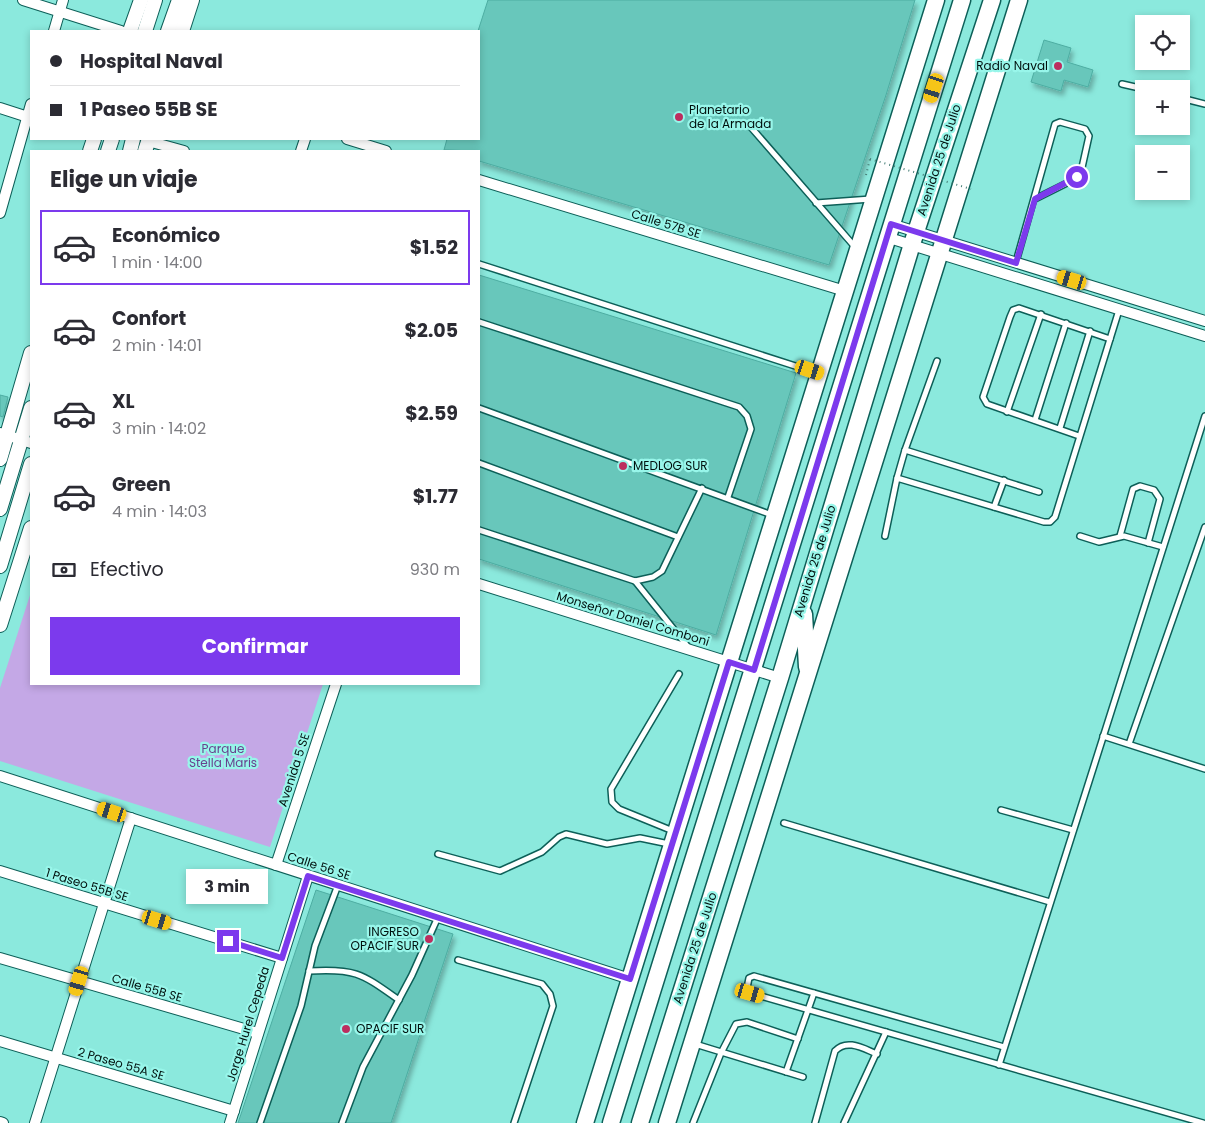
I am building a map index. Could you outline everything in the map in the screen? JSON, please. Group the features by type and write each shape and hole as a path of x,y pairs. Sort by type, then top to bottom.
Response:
{"main road":[{"path":"130,30 141,0"},
{"path":"145,30 155,0"},
{"path":"168,30 178,0"},
{"path":"182,30 192,0"},
{"path":"585,1123 936,0"},
{"path":"611,1123 962,0"},
{"name":"Avenida 25 de Julio","path":"640,1123 780,678 904,269 992,0"},
{"name":"Avenida 25 de Julio","path":"667,1123 940,246 1019,0"},
{"path":"891,224 898,216 909,222 916,231"},
{"path":"881,255 891,251 897,253 902,258 904,269"},
{"path":"0,459 4,434 30,356"},
{"path":"0,509 26,441 30,415"},
{"path":"0,566 30,467"},
{"path":"0,625 30,531"},
{"path":"803,602 807,676"}],"street":[{"path":"24,0 118,30"},
{"path":"54,30 63,0"},
{"path":"0,108 29,117 0,213"},
{"path":"350,140 383,150"},
{"path":"147,144 179,150"},
{"name":"Calle 57B SE","path":"480,180 845,291"},
{"path":"891,224 916,231 940,246 1011,275 1205,336"},
{"path":"940,246 1016,263 1205,320"},
{"path":"1011,275 1016,263"},
{"path":"4,434 26,441"},
{"name":"Monseñor Daniel Comboni","path":"480,584 780,678"},
{"name":"Avenida 5 SE","path":"276,865 336,685"},
{"name":"Calle 56 SE","path":"0,776 630,979"},
{"path":"35,1123 130,818"},
{"name":"1 Paseo 55B SE","path":"0,872 282,958"},
{"name":"Jorge Hurel Cepeda","path":"230,1123 308,876"},
{"name":"Calle 55B SE","path":"0,958 258,1033"},
{"name":"2 Paseo 55A SE","path":"0,1041 234,1111"}],"lane":[{"path":"1122,84 1135,87"},
{"path":"1190,100 1205,104"},
{"path":"1016,263 1055,124 1060,122 1085,129 1089,136 1081,172 1069,182 1035,199"},
{"path":"748,125 858,250"},
{"path":"816,203 874,198"},
{"path":"480,264 820,374"},
{"path":"1079,436 987,404 983,397 1013,310 1019,308 1041,314 1110,338"},
{"path":"897,478 1044,522 1050,522 1055,517 1119,310"},
{"path":"1008,412 1041,314"},
{"path":"480,322 739,407 747,416 751,429 728,497"},
{"path":"1034,420 1066,323"},
{"path":"1060,428 1090,331"},
{"path":"885,536 905,450 937,361"},
{"path":"480,408 728,497 775,516"},
{"path":"999,1065 1205,416"},
{"path":"905,450 1039,492"},
{"path":"480,463 678,537"},
{"path":"994,507 1004,480"},
{"path":"1120,536 1133,489 1140,486 1154,490 1160,499 1148,543"},
{"path":"480,530 636,581 653,577 662,571 702,488"},
{"path":"1129,744 1205,527"},
{"path":"1080,536 1099,542 1120,536 1164,547"},
{"path":"636,581 690,650"},
{"path":"674,839 619,809 612,802 611,789 679,674"},
{"path":"1103,736 1205,769"},
{"path":"1002,810 1074,830"},
{"path":"784,823 1050,902"},
{"path":"438,854 500,870 542,852 559,837 566,834 607,844 640,838 674,839"},
{"path":"260,1123 301,1006 315,946 338,886"},
{"path":"342,1123 363,1067 399,1000 438,917"},
{"path":"458,960 542,984 550,994 553,1006 514,1123"},
{"path":"310,971 350,971 366,977 399,1000"},
{"path":"1004,1047 754,976 749,978 747,983 750,993 1203,1123"},
{"path":"786,1072 814,993"},
{"path":"693,1123 721,1053 734,1027 742,1022 798,1039"},
{"path":"844,1123 886,1032"},
{"path":"692,1044 803,1077"},
{"path":"815,1123 835,1051 839,1047 851,1044 877,1054"}],"path":[{"path":"865,174 870,159 971,189"}],"green space":[{"name":"Parque Stella Maris","path":"30,595 30,685 323,685 270,847 0,761 0,688"}],"building":[{"name":"Planetario de la Armada","path":"488,0 915,0 886,95 829,265 480,161 480,150 444,150 447,140 480,140 480,30 478,30"},
{"name":"Radio Naval","path":"1044,40 1071,48 1067,62 1093,70 1088,87 1064,80 1061,91 1031,82"},
{"name":"MEDLOG SUR","path":"480,275 796,373 716,635 480,559"},
{"path":"0,395 8,397 3,417 0,416"},
{"name":"OPACIF SUR","path":"316,890 453,934 391,1123 238,1123"}],"place":[{"name":"Radio Naval","path":"1058,66"},
{"name":"Planetario de la Armada","path":"679,117"},
{"name":"MEDLOG SUR","path":"623,466"},
{"name":"INGRESO OPACIF SUR","path":"429,939"},
{"name":"OPACIF SUR","path":"346,1029"}],"route":[{"path":"228,941 282,958 308,876 630,979 729,662 754,670 891,224 1016,263 1035,199 1077,177"}]}
